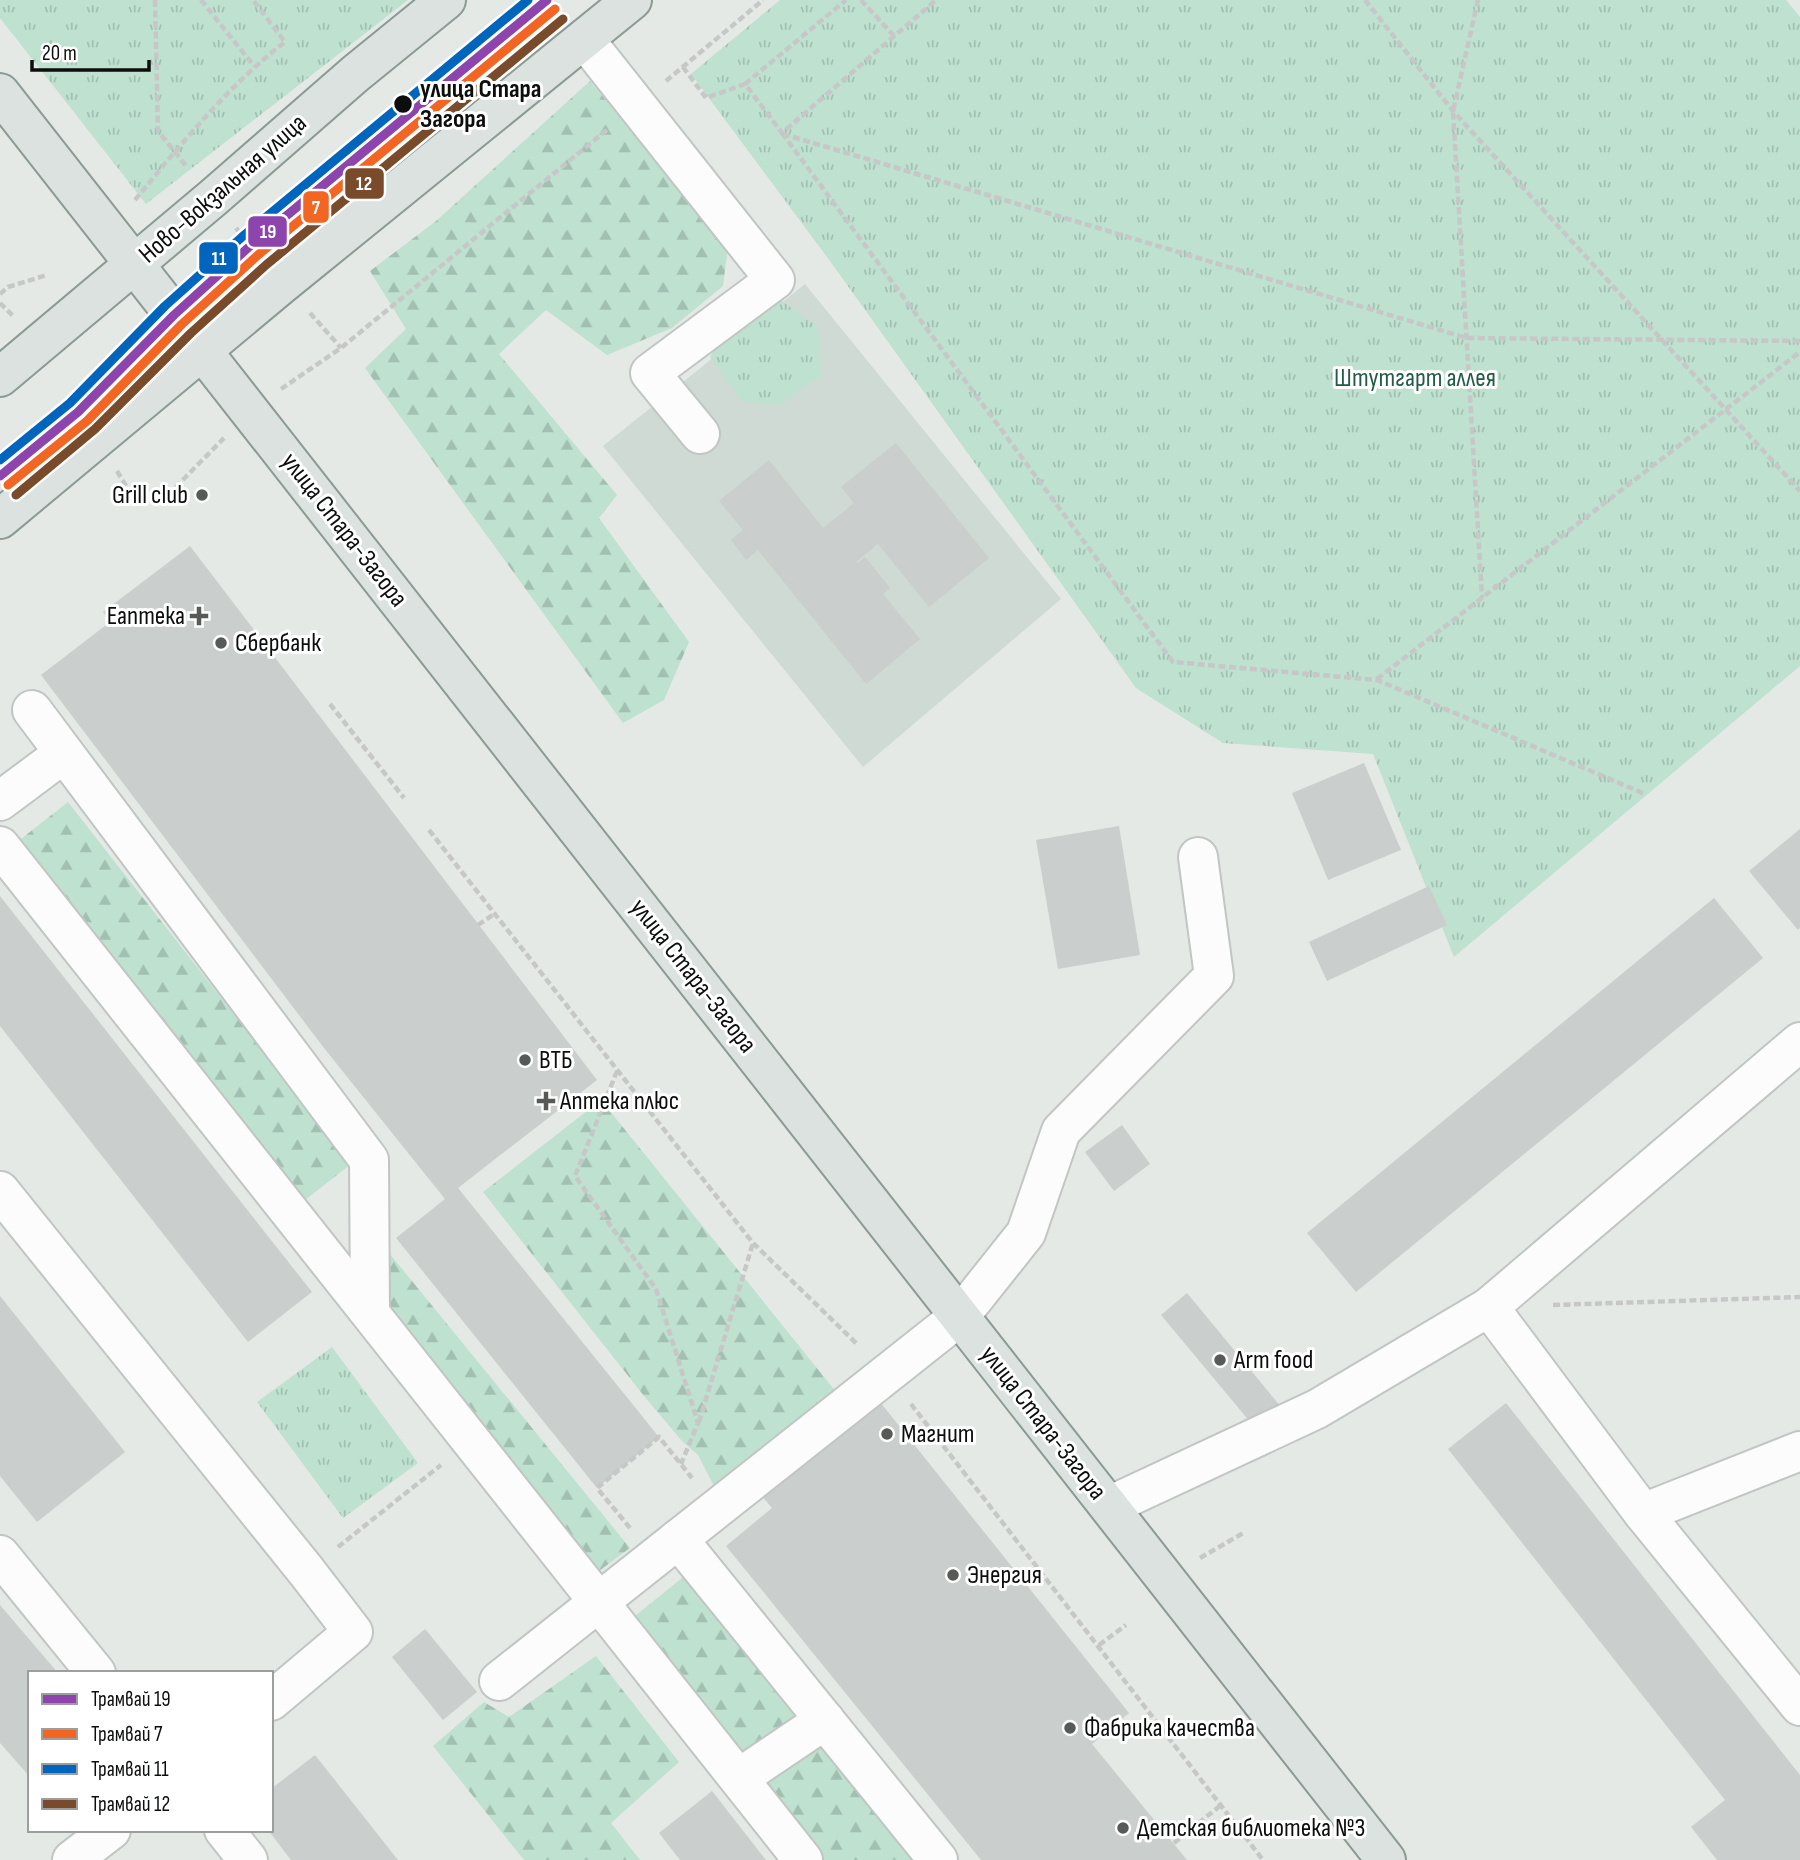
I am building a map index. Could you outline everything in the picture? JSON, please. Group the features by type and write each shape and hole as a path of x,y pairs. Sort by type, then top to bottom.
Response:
{"main road":[{"path":"0,519 282,284 632,0"},
{"name":"Ново-Вокзальная улица","path":"0,377 215,197 439,2"},
{"name":"улица Стара-Загора","path":"0,93 1386,1860"}],"lane":[{"path":"585,40 775,280 650,373 699,434"},
{"path":"32,710 369,1160 370,1312"},
{"path":"0,802 63,754"},
{"path":"0,846 803,1860"},
{"path":"499,1681 960,1316 1026,1233 1061,1131 1214,976 1198,857"},
{"path":"1109,1507 1317,1409 1489,1307 1800,1042"},
{"path":"0,1191 353,1632 273,1699"},
{"path":"1489,1307 1643,1513 1800,1706"},
{"path":"1643,1513 1800,1451"},
{"path":"666,1549 825,1720 938,1860"},
{"path":"0,1555 94,1671"},
{"path":"739,1778 825,1720"},
{"path":"72,1860 108,1832"},
{"path":"226,1832 247,1860"}],"path":[{"path":"155,0 158,131 174,153 215,197 239,233 282,284 341,348"},
{"path":"201,0 254,66"},
{"path":"132,204 174,153 254,66 285,41 253,0"},
{"path":"169,495 250,411 341,348 763,0"},
{"path":"683,67 706,98 745,83 846,0"},
{"path":"861,0 894,36"},
{"path":"782,133 936,0"},
{"path":"1364,0 1453,111 1800,491"},
{"path":"1478,0 1453,111 1482,598"},
{"path":"745,83 1173,662 1377,680 1645,793"},
{"path":"782,133 1466,338 1800,341"},
{"path":"0,294 8,287 47,275"},
{"path":"0,303 18,320"},
{"path":"1377,680 1800,352"},
{"path":"113,464 139,507"},
{"path":"330,704 404,798"},
{"path":"429,830 753,1243 887,1373 1263,1860"},
{"path":"478,925 494,914"},
{"path":"617,1071 575,1176 656,1289 698,1423"},
{"path":"681,1464 698,1423 753,1243"},
{"path":"1489,1307 1800,1297"},
{"path":"666,1549 597,1488 659,1437 716,1509"},
{"path":"307,1572 471,1440"},
{"path":"1200,1559 1245,1532"},
{"path":"1098,1645 1126,1625"},
{"path":"1174,1843 1221,1805"}],"shaded area":[{"path":"805,284 1061,599 863,767 603,446"}],"green space":[{"path":"0,0 408,0 146,204 0,18"},
{"name":"Штутгарт аллея","path":"780,0 1786,0 1800,17 1800,666 1454,957 1373,754 1223,743 1136,688 830,261 691,74"},
{"path":"590,81 728,246 723,286 672,328 607,355 546,310 499,354 617,495 599,518 689,642 664,700 623,723 365,368 406,329 370,271 436,221"},
{"path":"779,299 818,327 821,375 780,405 741,401 710,357 731,320"},
{"path":"68,802 351,1164 300,1204 17,842"},
{"path":"601,1100 837,1393 718,1494 698,1455 682,1441 644,1396 483,1192"},
{"path":"385,1248 630,1548 595,1574 381,1308"},
{"path":"332,1347 418,1463 343,1518 257,1402"},
{"path":"713,1553 957,1860 820,1860 630,1620"},
{"path":"596,1656 679,1762 611,1823 640,1860 524,1860 433,1746 484,1702 509,1717"}],"building":[{"path":"896,443 989,558 929,607 878,544 856,562 865,557 890,588 883,594 920,639 866,684 758,550 746,560 731,540 743,530 719,501 769,460 823,528 854,503 841,487"},
{"path":"190,546 597,1080 458,1188 659,1437 597,1488 396,1238 445,1199 324,1048 41,675 110,622 103,612"},
{"path":"1364,763 1401,850 1328,880 1292,793"},
{"path":"1119,826 1140,955 1058,969 1036,840"},
{"path":"1800,829 1800,928 1798,930 1749,871"},
{"path":"1429,886 1447,925 1327,981 1309,942"},
{"path":"0,896 312,1292 248,1342 0,1026"},
{"path":"1714,898 1763,958 1356,1292 1307,1233"},
{"path":"1122,1125 1150,1164 1114,1191 1085,1152"},
{"path":"1187,1293 1281,1407 1256,1429 1161,1315"},
{"path":"0,1296 125,1452 37,1522 0,1476"},
{"path":"876,1397 1129,1713 1092,1744 1187,1860 981,1860 726,1546 772,1508 761,1495"},
{"path":"1506,1403 1800,1775 1800,1860 1717,1860 1691,1827 1725,1800 1448,1449"},
{"path":"0,1605 56,1671 28,1671 28,1775 0,1743"},
{"path":"425,1629 477,1692 443,1720 392,1657"},
{"path":"315,1755 398,1860 291,1860 270,1832 273,1832 273,1787"},
{"path":"712,1791 766,1860 680,1860 659,1833"}],"tram line":[{"name":"11","path":"0,460 70,403 165,306 242,237 528,0"},
{"name":"19","path":"0,476 78,412 174,315 250,246 547,0"},
{"name":"7","path":"8,485 87,421 182,324 258,255 555,9"},
{"name":"12","path":"16,495 95,429 191,333 266,265 563,19"}],"place":[{"name":"улица Стара Загора","path":"403,104"},
{"name":"Grill club","path":"202,495"},
{"name":"Еаптека","path":"199,616"},
{"name":"Сбербанк","path":"221,643"},
{"name":"ВТБ","path":"525,1060"},
{"name":"Аптека плюс","path":"546,1101"},
{"name":"Arm food","path":"1220,1360"},
{"name":"Магнит","path":"887,1434"},
{"name":"Энергия","path":"953,1575"},
{"name":"Фабрика качества","path":"1070,1728"},
{"name":"Детская библиотека №3","path":"1123,1828"}]}
